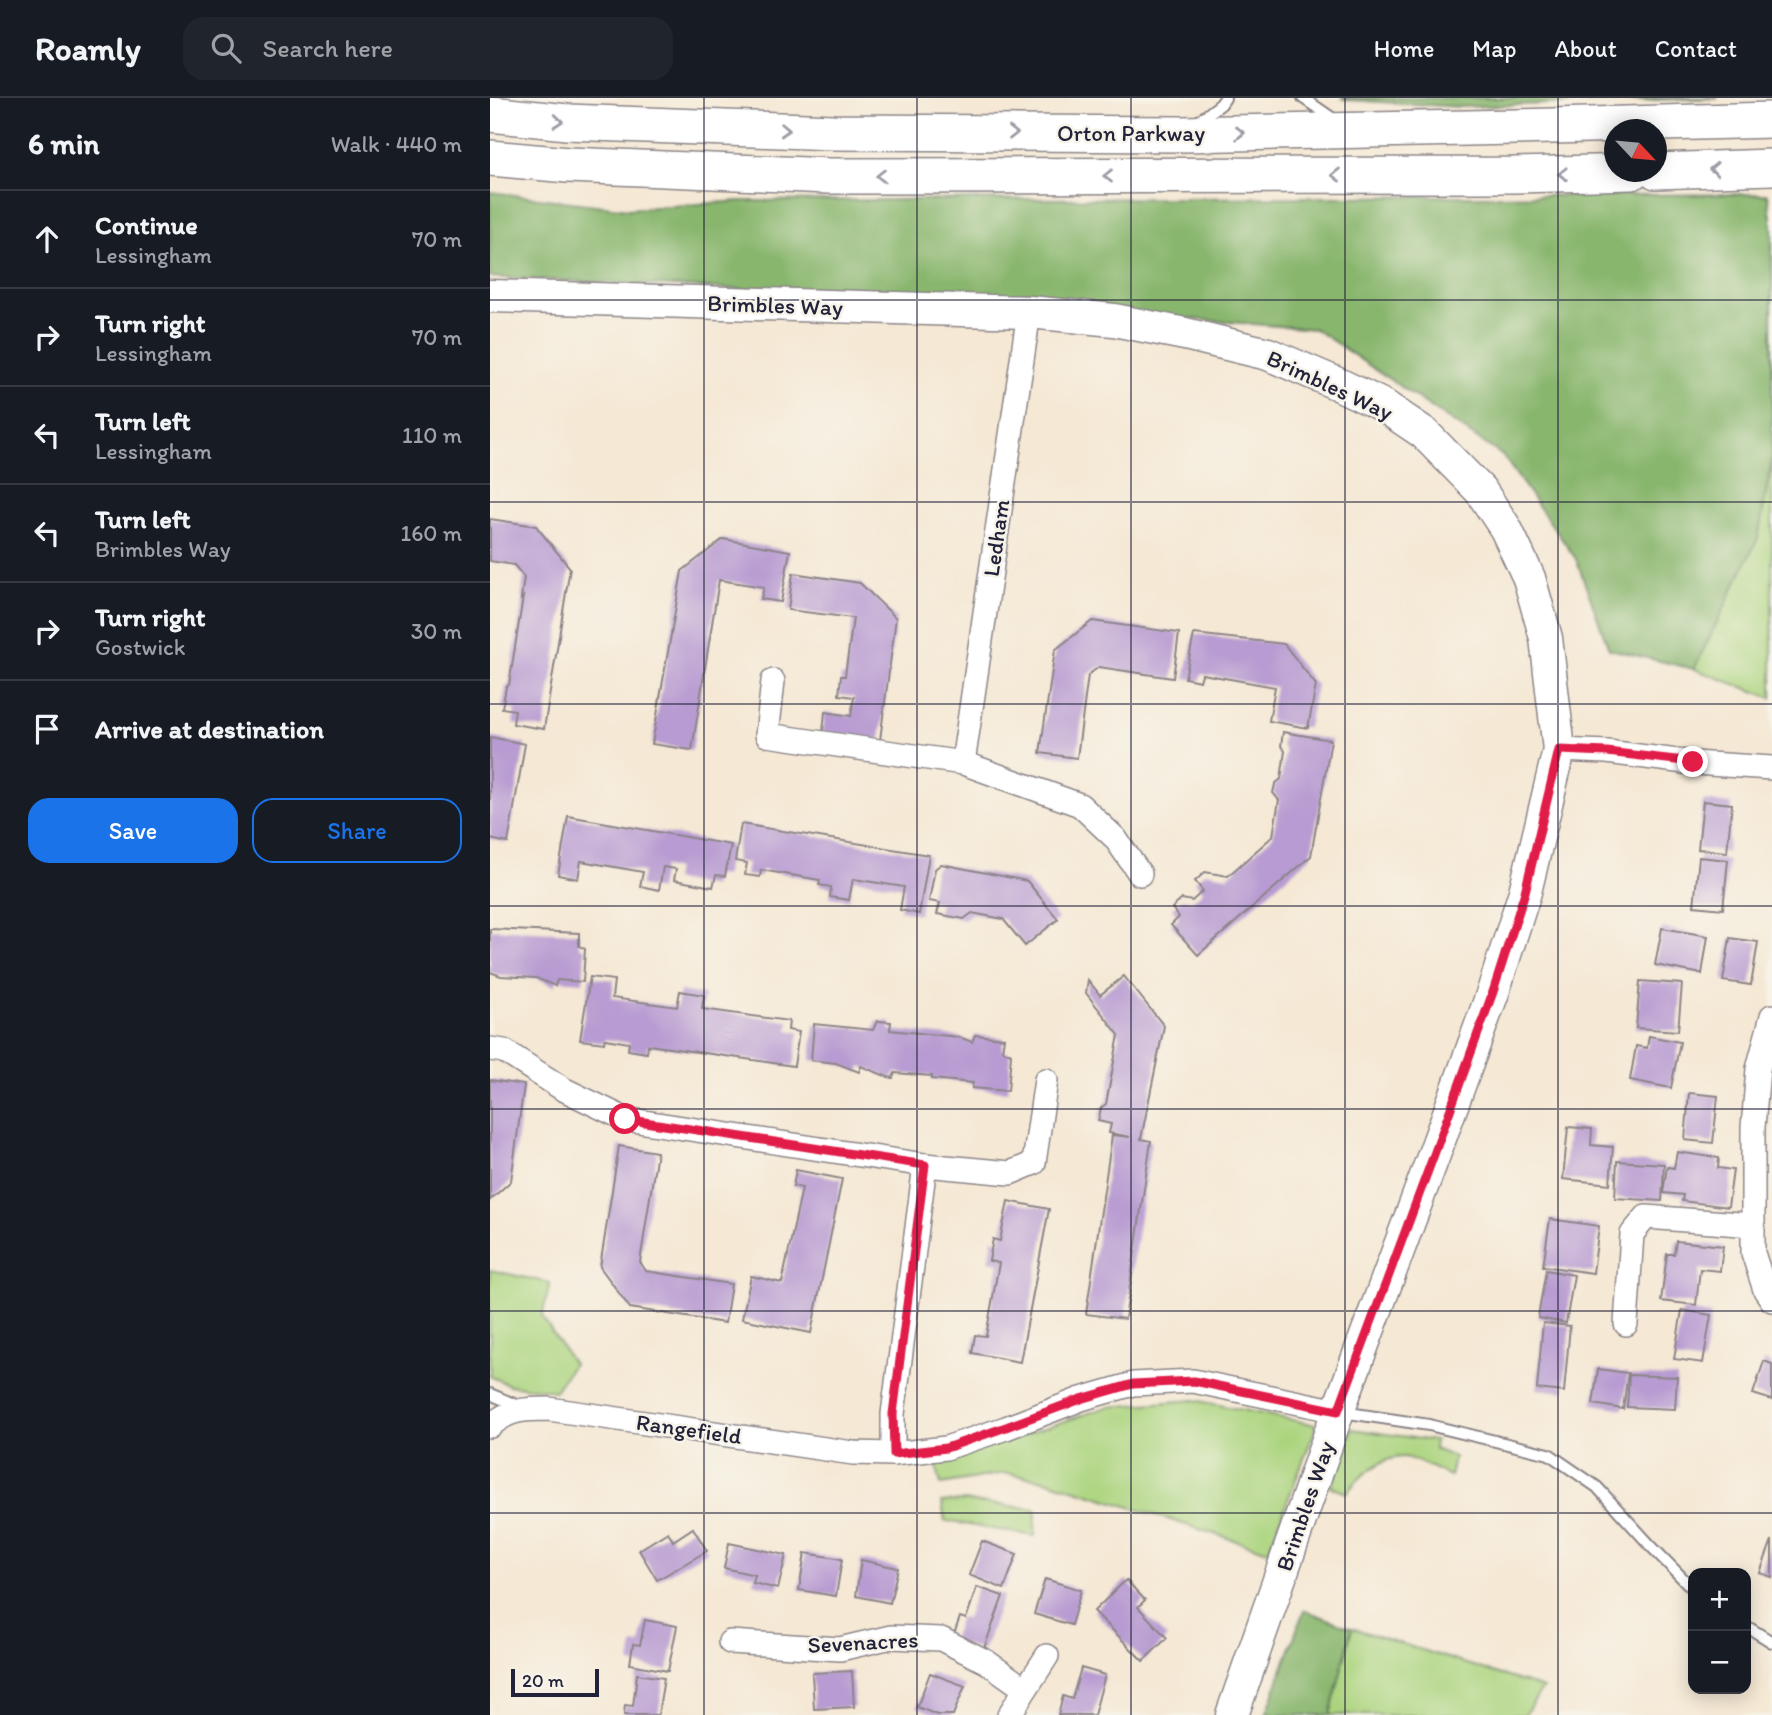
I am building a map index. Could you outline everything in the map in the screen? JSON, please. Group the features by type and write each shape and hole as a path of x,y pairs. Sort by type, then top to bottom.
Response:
{"main road":[{"name":"Orton Parkway","path":"490,114 567,122 833,132 1182,134 1772,120"},
{"name":"Orton Parkway","path":"490,159 829,176 1604,173"},
{"path":"1667,171 1772,167"}],"street":[{"name":"Brimbles Way","path":"490,296 1029,312 1114,320 1185,334 1268,354 1384,406 1424,433 1480,491 1506,529 1529,578 1546,638 1559,750 1525,892 1493,992 1338,1411 1231,1715"},
{"name":"Ledham","path":"963,763 1029,312"},
{"path":"773,681 767,736 963,763 1080,805 1115,838 1140,874"},
{"path":"1559,750 1772,768"},
{"path":"1772,1016 1758,1069 1763,1127 1753,1225 1754,1253 1765,1290 1772,1300"},
{"path":"490,1049 504,1051 563,1089 625,1119 925,1165 1010,1172 1034,1163 1046,1080"},
{"path":"894,1454 893,1414 925,1165"},
{"path":"1626,1324 1632,1234 1646,1217 1753,1225"},
{"name":"Rangefield","path":"490,1426 502,1416 527,1409 562,1410 853,1452 894,1454 946,1448 1081,1399 1133,1384 1194,1381 1338,1411"},
{"name":"Sevenacres","path":"730,1642 840,1649 891,1637 941,1639 987,1662 1026,1689"},
{"path":"1009,1715 1047,1656"}],"lane":[{"path":"1182,134 1225,98"},
{"path":"1303,98 1335,120 1377,130"},
{"path":"490,1394 527,1409"},
{"path":"1338,1411 1429,1425 1549,1454 1597,1487 1688,1584"},
{"path":"1751,1629 1772,1642"}],"green space":[{"path":"1341,98 1717,98 1462,107"},
{"path":"490,192 628,209 741,201 1768,194 1772,227 1772,459 1758,538 1694,669 1609,649 1576,559 1503,456 1315,329 953,300 490,277"},
{"path":"1772,459 1772,698 1694,669 1758,538"},
{"path":"490,1270 550,1283 542,1317 573,1364 555,1391 509,1385 490,1376"},
{"path":"1194,1400 1317,1425 1268,1551 1045,1480 1005,1473 941,1484 936,1464 1107,1407"},
{"path":"1352,1429 1435,1441 1434,1449 1454,1457 1450,1476 1403,1457 1387,1460 1371,1469 1347,1493 1331,1487"},
{"path":"964,1501 1036,1509 1035,1536 945,1521 942,1502"},
{"path":"1304,1610 1352,1628 1330,1715 1266,1715"},
{"path":"1352,1628 1543,1688 1524,1715 1330,1715"}],"building":[{"path":"490,519 536,526 570,568 544,729 513,724 515,710 502,708 506,687 509,685 524,577 514,565 490,561"},
{"path":"723,539 790,551 781,602 761,599 764,587 719,580 692,750 652,744 682,571"},
{"path":"793,573 860,583 896,618 880,740 823,732 825,712 851,716 854,697 839,695 841,676 845,676 853,618 788,610"},
{"path":"1092,621 1179,633 1173,678 1099,667 1088,675 1077,758 1040,753 1055,650"},
{"path":"1194,634 1284,644 1316,685 1308,728 1269,721 1275,687 1202,674 1200,681 1185,678"},
{"path":"1283,732 1331,740 1311,856 1198,955 1171,925 1179,917 1172,908 1182,899 1192,901 1203,891 1195,881 1205,872 1228,876 1273,836 1279,800 1273,793 1275,784 1281,779 1285,751 1281,746"},
{"path":"490,737 525,744 508,843 490,839"},
{"path":"1703,801 1732,804 1727,852 1698,849"},
{"path":"568,816 731,845 725,876 716,875 713,887 674,880 676,869 663,867 659,890 640,886 643,872 581,861 578,879 558,875"},
{"path":"741,824 929,855 919,914 900,910 904,887 853,879 849,900 830,897 831,887 819,885 820,880 761,870 760,877 745,875 747,863 735,861"},
{"path":"1699,857 1728,860 1723,909 1694,906"},
{"path":"941,864 1027,881 1058,919 1025,946 1003,919 972,913 964,919 937,914 940,903 929,901 935,869"},
{"path":"1662,928 1708,936 1702,974 1655,965"},
{"path":"490,929 579,933 579,946 585,949 583,982 557,980 555,986 536,978 501,976 490,972"},
{"path":"1730,938 1758,942 1751,985 1723,981"},
{"path":"1124,976 1164,1026 1141,1139 1151,1141 1125,1319 1086,1314 1112,1135 1130,1137 1109,1133 1111,1124 1098,1121 1101,1108 1106,1104 1119,1035 1086,993 1088,980 1100,995"},
{"path":"590,977 614,980 612,998 677,1007 680,991 704,995 702,1009 789,1021 788,1030 799,1032 794,1066 648,1045 647,1053 628,1050 629,1043 605,1039 604,1043 580,1040"},
{"path":"1640,981 1682,984 1678,1031 1636,1028"},
{"path":"877,1021 891,1022 890,1030 959,1037 972,1042 975,1035 1004,1038 1002,1050 1011,1054 1008,1091 972,1088 973,1083 932,1079 932,1076 895,1073 893,1078 861,1066 859,1072 836,1063 811,1060 814,1024 873,1030"},
{"path":"1649,1036 1680,1042 1671,1088 1630,1080 1636,1046 1647,1048"},
{"path":"490,1080 524,1085 511,1181 490,1200"},
{"path":"1689,1093 1718,1096 1713,1143 1685,1140"},
{"path":"1568,1127 1592,1129 1591,1145 1613,1147 1610,1184 1563,1179"},
{"path":"619,1146 657,1152 640,1262 646,1271 731,1284 725,1323 630,1308 600,1267"},
{"path":"1677,1152 1719,1158 1718,1168 1733,1170 1728,1207 1682,1201 1683,1195 1663,1193 1667,1167 1674,1168"},
{"path":"1617,1161 1664,1164 1662,1201 1615,1198"},
{"path":"796,1170 842,1179 811,1333 742,1319 751,1276 782,1283 802,1188 793,1186"},
{"path":"1008,1201 1049,1209 1020,1362 972,1353 975,1335 986,1336 999,1263 989,1261 993,1239 1000,1241"},
{"path":"1550,1219 1599,1226 1593,1273 1543,1266"},
{"path":"1676,1241 1723,1246 1720,1271 1700,1269 1696,1305 1661,1301 1667,1254 1674,1254"},
{"path":"1546,1270 1574,1275 1566,1323 1538,1318"},
{"path":"1682,1310 1711,1315 1703,1363 1674,1359"},
{"path":"1543,1323 1570,1326 1564,1392 1537,1389"},
{"path":"1764,1361 1772,1364 1772,1400 1753,1394"},
{"path":"1598,1369 1628,1373 1623,1409 1593,1404"},
{"path":"1629,1375 1677,1377 1675,1409 1627,1407"},
{"path":"693,1528 707,1551 657,1580 639,1550 668,1532 673,1541"},
{"path":"1772,1540 1772,1577 1760,1573"},
{"path":"982,1541 1017,1554 1004,1589 969,1575"},
{"path":"729,1543 786,1555 778,1589 753,1583 755,1575 724,1568"},
{"path":"805,1553 842,1559 836,1596 799,1590"},
{"path":"861,1560 898,1568 890,1603 856,1596"},
{"path":"1045,1579 1081,1590 1071,1625 1034,1614"},
{"path":"1126,1580 1145,1600 1138,1607 1167,1638 1143,1661 1094,1611"},
{"path":"977,1587 1003,1596 983,1651 952,1640 960,1617 966,1619"},
{"path":"645,1620 677,1626 668,1671 630,1664 633,1644 640,1645"},
{"path":"1081,1668 1105,1675 1094,1715 1058,1715 1063,1696 1072,1699"},
{"path":"852,1671 854,1707 814,1709 812,1673"},
{"path":"930,1673 965,1686 953,1715 937,1715 917,1707"},
{"path":"637,1674 664,1678 658,1715 624,1715 625,1705 633,1706"}],"route":[{"path":"625,1119 925,1165 893,1414 894,1454 946,1448 1081,1399 1133,1384 1194,1381 1338,1411 1493,992 1525,892 1559,750 1607,752 1693,762"}]}
